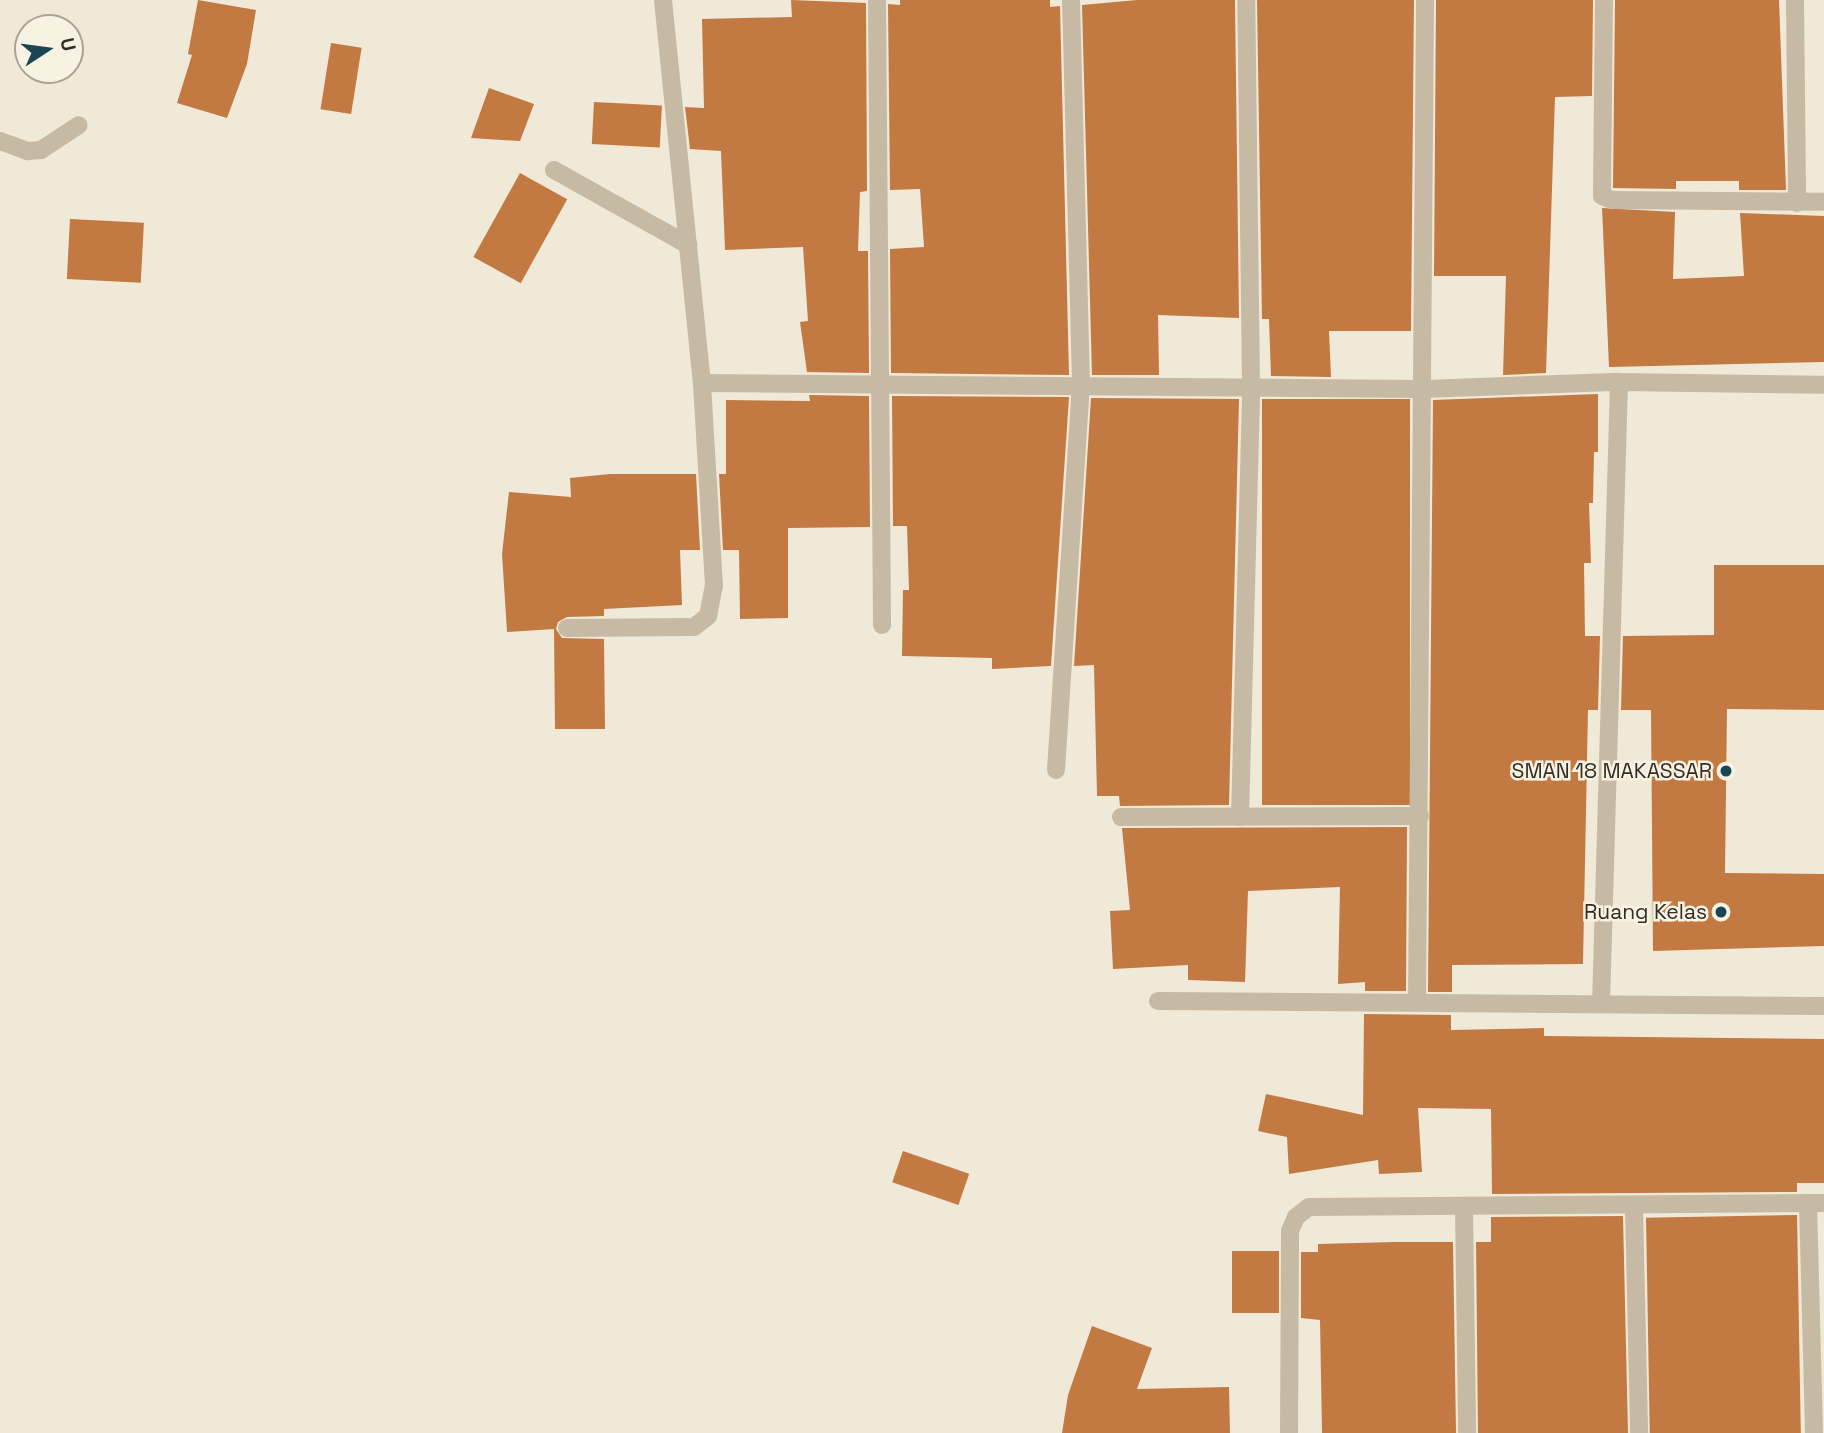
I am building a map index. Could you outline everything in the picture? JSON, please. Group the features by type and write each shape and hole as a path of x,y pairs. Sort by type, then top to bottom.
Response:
{"street":[{"path":"567,628 694,627 708,616 714,586 702,383 663,0"},
{"path":"877,0 882,625"},
{"path":"1056,770 1081,382 1072,0"},
{"path":"1240,817 1251,387 1246,0"},
{"path":"1417,1000 1424,389 1425,0"},
{"path":"1604,0 1602,196 1824,202"},
{"path":"1795,0 1797,202"},
{"path":"0,141 29,151 41,150 79,125"},
{"path":"554,170 688,245"},
{"path":"702,383 1081,382 1424,389 1619,382 1824,386"},
{"path":"1601,1004 1619,382"},
{"path":"1121,817 1420,816"},
{"path":"1158,1001 1417,1000 1824,1006"},
{"path":"1289,1433 1289,1257 1296,1217 1309,1207 1634,1207 1816,1203 1814,1433"},
{"path":"1464,1206 1467,1433"},
{"path":"1634,1207 1639,1433"}],"building":[{"path":"198,0 256,10 247,64 227,118 177,103 192,55 188,54"},
{"path":"791,0 866,3 867,191 860,192 858,251 868,251 869,373 807,372 800,322 808,321 803,247 725,250 721,151 690,149 685,107 704,108 702,19 792,17"},
{"path":"900,0 1050,0 1050,7 1060,6 1069,375 891,373 890,249 924,247 920,189 890,190 888,4 900,5"},
{"path":"1137,0 1235,0 1239,318 1158,315 1159,375 1092,375 1082,5"},
{"path":"1257,0 1414,0 1411,331 1329,331 1331,377 1271,376 1269,319 1262,319"},
{"path":"1436,0 1593,0 1592,96 1555,97 1546,373 1503,375 1506,276 1434,276"},
{"path":"1615,0 1779,0 1786,190 1739,190 1739,181 1676,181 1676,189 1613,188"},
{"path":"331,43 362,48 351,114 321,109"},
{"path":"489,88 534,104 520,141 471,138"},
{"path":"594,102 662,106 660,148 592,144"},
{"path":"520,173 567,199 521,283 473,257"},
{"path":"1602,208 1675,212 1673,279 1744,276 1740,213 1824,216 1824,362 1609,367"},
{"path":"70,219 144,223 141,283 67,279"},
{"path":"1598,394 1598,452 1594,452 1593,503 1589,503 1591,563 1584,563 1585,636 1600,636 1598,710 1588,710 1583,964 1452,965 1452,992 1428,992 1433,400"},
{"path":"809,395 869,396 870,527 788,528 788,618 740,619 739,550 723,550 719,474 726,474 726,400 810,401"},
{"path":"892,396 1069,397 1051,666 992,669 992,658 902,656 903,590 909,590 907,526 893,526"},
{"path":"1091,398 1239,399 1229,805 1120,806 1119,796 1097,796 1094,665 1074,666"},
{"path":"1262,399 1410,399 1410,805 1262,805"},
{"path":"610,474 696,474 700,550 680,550 682,605 604,609 604,616 567,617 558,622 556,629 562,638 604,639 605,729 555,729 554,629 507,632 502,554 509,492 571,497 570,478"},
{"path":"1714,565 1824,565 1824,710 1727,709 1725,873 1824,874 1824,946 1653,951 1651,710 1621,710 1623,636 1714,635"},
{"path":"1407,827 1406,991 1365,991 1365,982 1338,984 1340,887 1248,891 1245,982 1188,980 1188,965 1113,969 1110,911 1130,910 1122,828"},
{"path":"1364,1014 1451,1015 1451,1030 1544,1028 1544,1036 1824,1039 1824,1183 1797,1183 1797,1192 1492,1194 1491,1109 1418,1108 1422,1172 1379,1174 1378,1160 1289,1174 1287,1137 1258,1131 1266,1094 1363,1115"},
{"path":"903,1151 969,1174 958,1205 892,1182"},
{"path":"1797,1215 1801,1433 1650,1433 1646,1218"},
{"path":"1623,1216 1628,1433 1478,1433 1476,1242 1491,1242 1491,1217"},
{"path":"1453,1242 1456,1433 1322,1433 1320,1320 1301,1318 1301,1252 1318,1252 1318,1244"},
{"path":"1232,1251 1279,1251 1279,1313 1232,1313"},
{"path":"1092,1326 1152,1348 1137,1389 1229,1387 1230,1433 1062,1433 1068,1395"}],"place":[{"name":"SMAN 18 MAKASSAR","path":"1726,771"},
{"name":"Ruang Kelas","path":"1721,912"}]}
